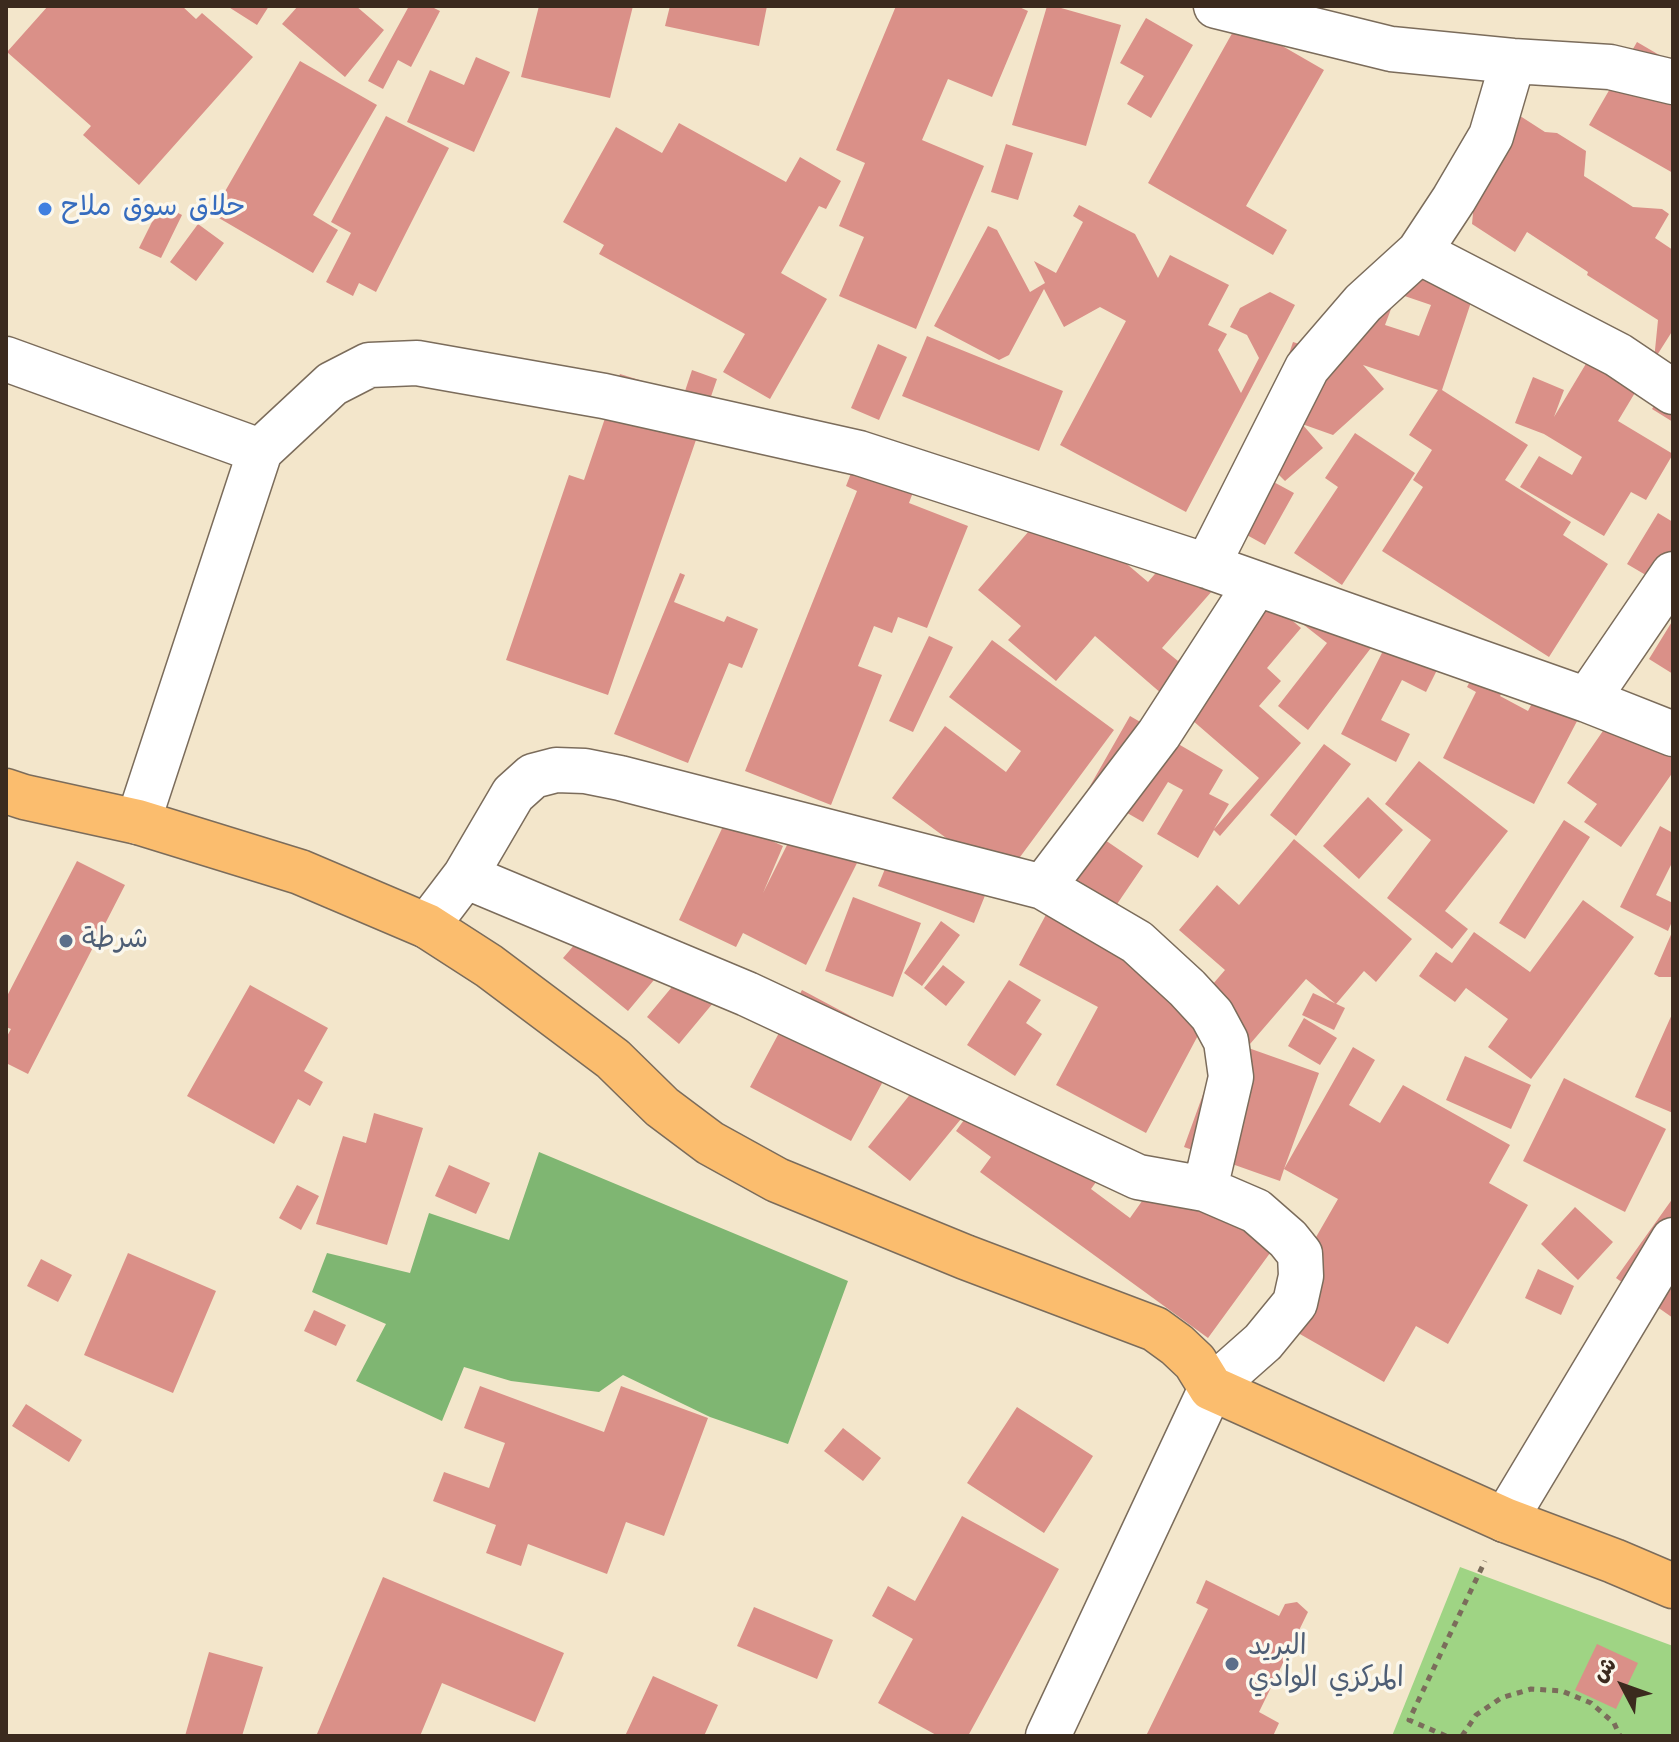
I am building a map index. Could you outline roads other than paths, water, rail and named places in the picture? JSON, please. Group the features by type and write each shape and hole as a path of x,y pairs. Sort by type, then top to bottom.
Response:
{"main road":[{"path":"6,791 138,822 300,872 427,926 489,966 613,1059 662,1107 710,1143 777,1180 965,1257 1155,1329 1195,1362 1211,1388 1505,1520 1673,1586"}],"street":[{"path":"1216,6 1391,49 1610,67 1673,82"},
{"path":"1610,67 1673,48"},
{"path":"1207,566 1307,368 1363,303 1419,252 1454,199 1491,136 1513,61"},
{"path":"1419,252 1618,355 1673,392"},
{"path":"6,359 260,451"},
{"path":"138,822 260,451 332,384 369,365 417,363 604,396 859,453 1207,566 1587,700 1673,734"},
{"path":"1587,700 1673,574"},
{"path":"1043,887 1159,734 1256,584"},
{"path":"427,926 465,876 513,794 533,776 556,770 585,771 620,778 1043,887 1137,942 1212,1015 1226,1041 1231,1077 1205,1189"},
{"path":"465,876 747,994 1138,1177 1205,1189 1256,1211 1300,1254 1301,1276 1295,1303 1263,1342 1211,1388 1048,1736"},
{"path":"1505,1520 1673,1240"}],"place":[{"name":"حلاق سوق ملاح","path":"45,209"},
{"name":"شرطة","path":"66,941"},
{"name":"البريد المركزي الوادي","path":"1232,1664"}]}
